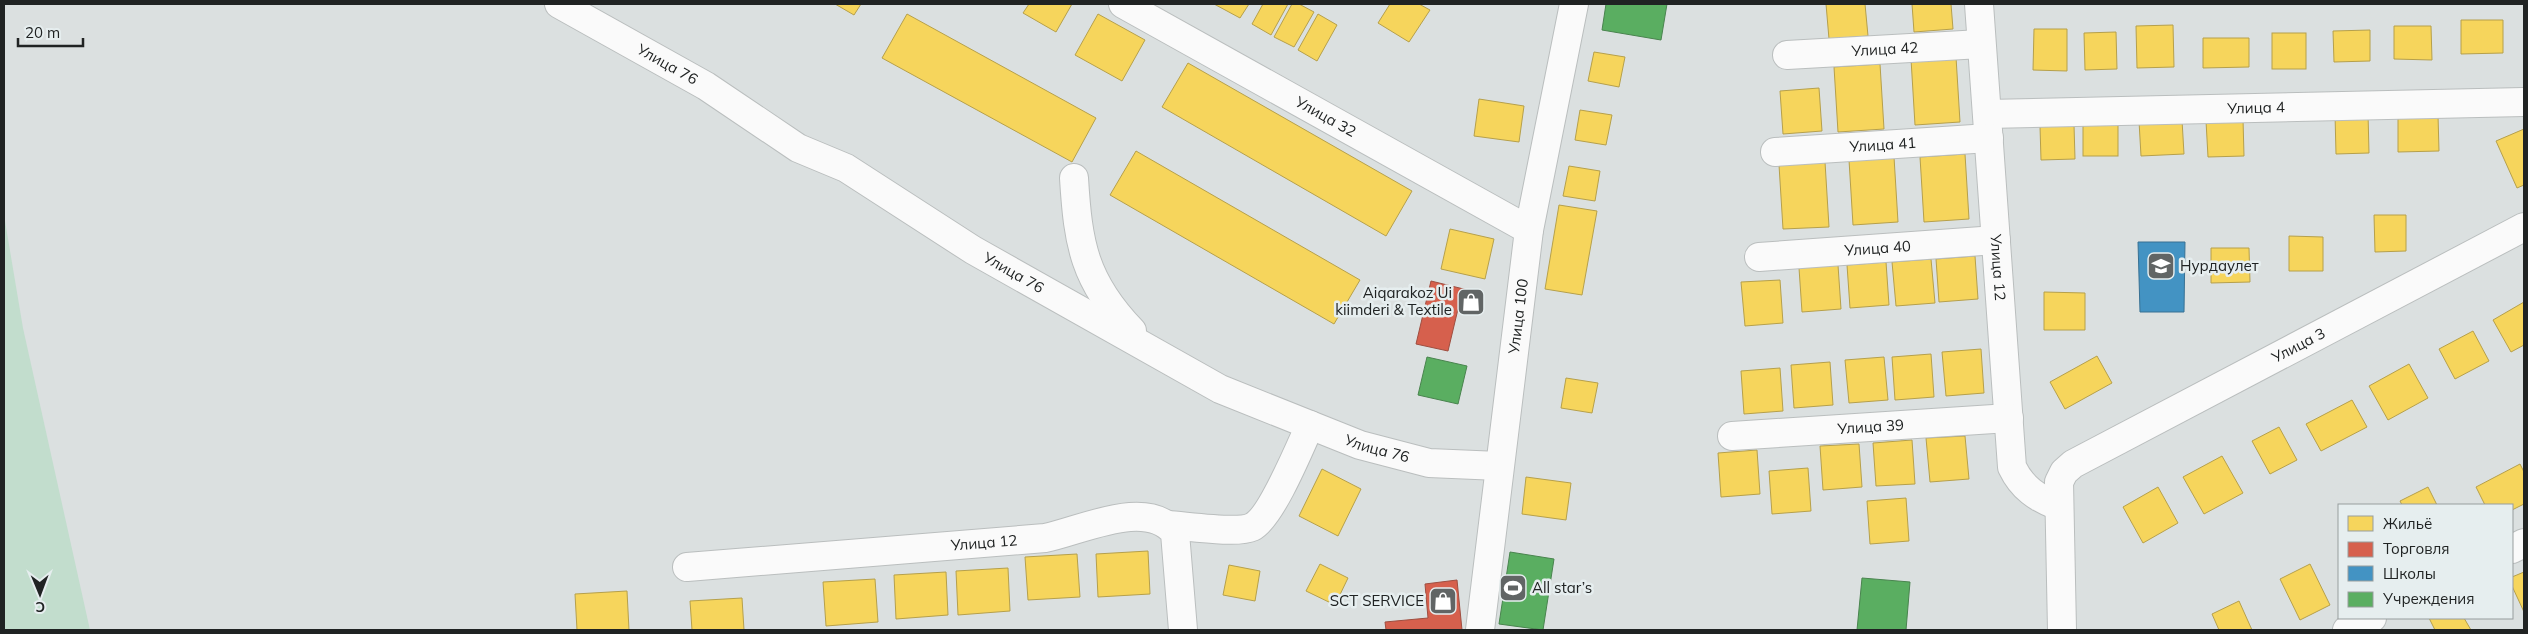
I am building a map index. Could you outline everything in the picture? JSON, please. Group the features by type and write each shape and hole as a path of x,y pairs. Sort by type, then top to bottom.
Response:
{"street":[{"name":"Улица 76","path":"559,4 706,86 798,148 846,168 973,250 1220,389 1360,445 1429,463 1499,466"},
{"name":"Улица 32","path":"1123,4 1529,230"},
{"name":"Улица 100","path":"1480,630 1529,230 1574,4"},
{"name":"Улица 12","path":"1979,4 2012,467 2016,476 2032,494 2058,506"},
{"name":"Улица 42","path":"1787,55 1981,44"},
{"name":"Улица 4","path":"1988,126 2524,102"},
{"name":"Улица 41","path":"1775,152 1988,126"},
{"path":"1074,178 1077,230 1084,258 1110,308 1150,349"},
{"name":"Улица 3","path":"2058,506 2059,482 2064,472 2073,464 2524,227"},
{"name":"Улица 40","path":"1759,257 1996,240"},
{"name":"Улица 39","path":"1732,436 2009,418"},
{"name":"Улица 12","path":"687,567 1045,538 1069,534 1114,518 1155,519 1168,524 1236,529 1252,527 1267,514 1310,425"},
{"path":"2058,506 2062,630"},
{"path":"1168,524 1175,533 1183,630"},
{"path":"2347,630 2370,619"}],"green space":[{"path":"4,215 23,328 90,630 4,630"}],"building: Жильё":[{"path":"835,4 861,4 854,15"},
{"path":"1029,4 1072,4 1056,32 1023,13"},
{"path":"1214,4 1249,4 1240,18"},
{"path":"1263,4 1288,4 1271,35 1252,24"},
{"path":"1292,4 1299,4 1314,12 1294,47 1274,37"},
{"path":"1390,4 1419,4 1430,10 1409,42 1378,23"},
{"path":"1826,4 1865,4 1868,36 1829,39"},
{"path":"1912,4 1951,4 1953,29 1914,32"},
{"path":"907,14 1096,118 1072,162 882,58"},
{"path":"1098,14 1145,40 1122,81 1075,55"},
{"path":"1318,14 1337,25 1317,61 1298,50"},
{"path":"2461,20 2503,20 2503,53 2461,54"},
{"path":"2173,25 2174,67 2137,68 2136,26"},
{"path":"2394,26 2431,26 2432,60 2394,59"},
{"path":"2034,29 2067,29 2067,71 2033,70"},
{"path":"2370,30 2370,61 2334,62 2333,31"},
{"path":"2116,32 2117,69 2085,70 2084,33"},
{"path":"2272,33 2306,33 2306,69 2272,69"},
{"path":"2203,38 2249,38 2249,67 2203,68"},
{"path":"1594,52 1625,57 1619,87 1588,81"},
{"path":"1956,57 1960,122 1915,125 1911,59"},
{"path":"1188,63 1412,191 1386,236 1162,107"},
{"path":"1880,64 1884,129 1838,132 1834,67"},
{"path":"1819,88 1822,131 1783,134 1780,91"},
{"path":"1479,99 1524,106 1519,142 1474,136"},
{"path":"1580,110 1612,115 1606,145 1575,140"},
{"path":"2368,113 2369,153 2336,154 2335,114"},
{"path":"2438,115 2439,151 2398,152 2398,116"},
{"path":"2243,119 2244,156 2208,157 2206,121"},
{"path":"2083,120 2118,120 2118,156 2083,156"},
{"path":"2182,120 2184,154 2141,156 2139,121"},
{"path":"2074,125 2075,159 2041,160 2040,126"},
{"path":"2524,129 2524,185 2517,188 2496,141"},
{"path":"1136,151 1360,280 1334,324 1110,195"},
{"path":"1965,154 1969,219 1924,222 1920,157"},
{"path":"1894,157 1898,222 1853,225 1849,160"},
{"path":"1825,162 1829,227 1783,229 1779,165"},
{"path":"1569,166 1600,171 1595,201 1563,196"},
{"path":"1559,205 1597,211 1582,295 1545,289"},
{"path":"2374,215 2406,215 2406,251 2375,252"},
{"path":"1450,229 1494,239 1485,279 1441,269"},
{"path":"2289,236 2323,237 2323,271 2289,271"},
{"path":"2211,248 2249,248 2250,282 2211,283"},
{"path":"1975,256 1978,299 1939,302 1936,259"},
{"path":"1931,259 1935,303 1896,306 1892,262"},
{"path":"1886,262 1889,305 1850,308 1847,265"},
{"path":"1838,265 1841,309 1802,312 1799,268"},
{"path":"1780,280 1783,323 1745,326 1741,282"},
{"path":"2044,292 2085,293 2085,330 2044,330"},
{"path":"2524,302 2524,345 2511,352 2493,320"},
{"path":"2473,331 2489,361 2455,379 2439,349"},
{"path":"1981,349 1984,393 1946,396 1942,352"},
{"path":"1931,354 1934,397 1895,400 1892,357"},
{"path":"2097,356 2112,383 2065,409 2050,382"},
{"path":"1884,357 1888,400 1849,403 1845,360"},
{"path":"1830,362 1833,405 1794,408 1791,365"},
{"path":"2409,364 2428,398 2388,420 2369,386"},
{"path":"1780,368 1783,411 1744,414 1741,371"},
{"path":"1566,378 1598,383 1592,413 1561,408"},
{"path":"2352,400 2367,427 2321,451 2306,424"},
{"path":"2279,427 2297,460 2270,474 2252,441"},
{"path":"1965,436 1969,479 1930,482 1926,438"},
{"path":"1912,440 1915,484 1876,486 1873,443"},
{"path":"1859,444 1862,487 1823,490 1820,446"},
{"path":"1757,450 1760,494 1721,497 1718,453"},
{"path":"2222,456 2243,493 2204,514 2183,477"},
{"path":"2520,464 2524,472 2524,504 2513,510 2513,504 2484,504 2476,487"},
{"path":"1808,468 1811,511 1772,514 1769,471"},
{"path":"1322,469 1361,489 1338,536 1299,516"},
{"path":"1526,477 1571,483 1566,520 1522,514"},
{"path":"2158,487 2178,523 2143,543 2123,507"},
{"path":"2428,487 2436,504 2402,504 2400,501"},
{"path":"1906,498 1909,541 1870,544 1867,501"},
{"path":"1148,551 1150,594 1098,597 1096,554"},
{"path":"1077,554 1080,597 1028,600 1025,557"},
{"path":"1320,564 1348,578 1335,605 1306,591"},
{"path":"2310,564 2330,605 2300,620 2280,579"},
{"path":"1229,565 1260,571 1255,601 1223,595"},
{"path":"1008,568 1010,611 958,615 956,571"},
{"path":"946,572 948,615 896,619 894,575"},
{"path":"2524,572 2524,612 2513,588 2513,577"},
{"path":"875,579 878,622 826,626 823,582"},
{"path":"627,591 629,630 577,630 575,594"},
{"path":"742,598 744,630 692,630 690,601"},
{"path":"2239,601 2252,630 2219,630 2212,614"},
{"path":"2430,619 2465,619 2471,630 2435,630"}],"building: Торговля":[{"path":"1431,281 1480,293 1475,313 1458,309 1448,351 1416,344"},
{"name":"SCT SERVICE","path":"1457,580 1462,630 1386,630 1385,622 1428,618 1425,584"}],"building: Школы":[{"path":"2138,242 2185,242 2184,312 2140,312"}],"building: Учреждения":[{"path":"1606,4 1667,4 1661,40 1602,30"},
{"path":"1427,357 1467,366 1458,404 1418,395"},
{"path":"1510,552 1554,559 1543,630 1499,624"},
{"path":"1862,578 1910,582 1906,630 1857,630"}],"place":[{"name":"Нурдаулет","path":"2161,266"},
{"name":"Aiqarakoz Ui kiimderi & Textile","path":"1471,302"},
{"name":"All star’s","path":"1513,588"},
{"name":"SCT SERVICE","path":"1443,601"}]}
